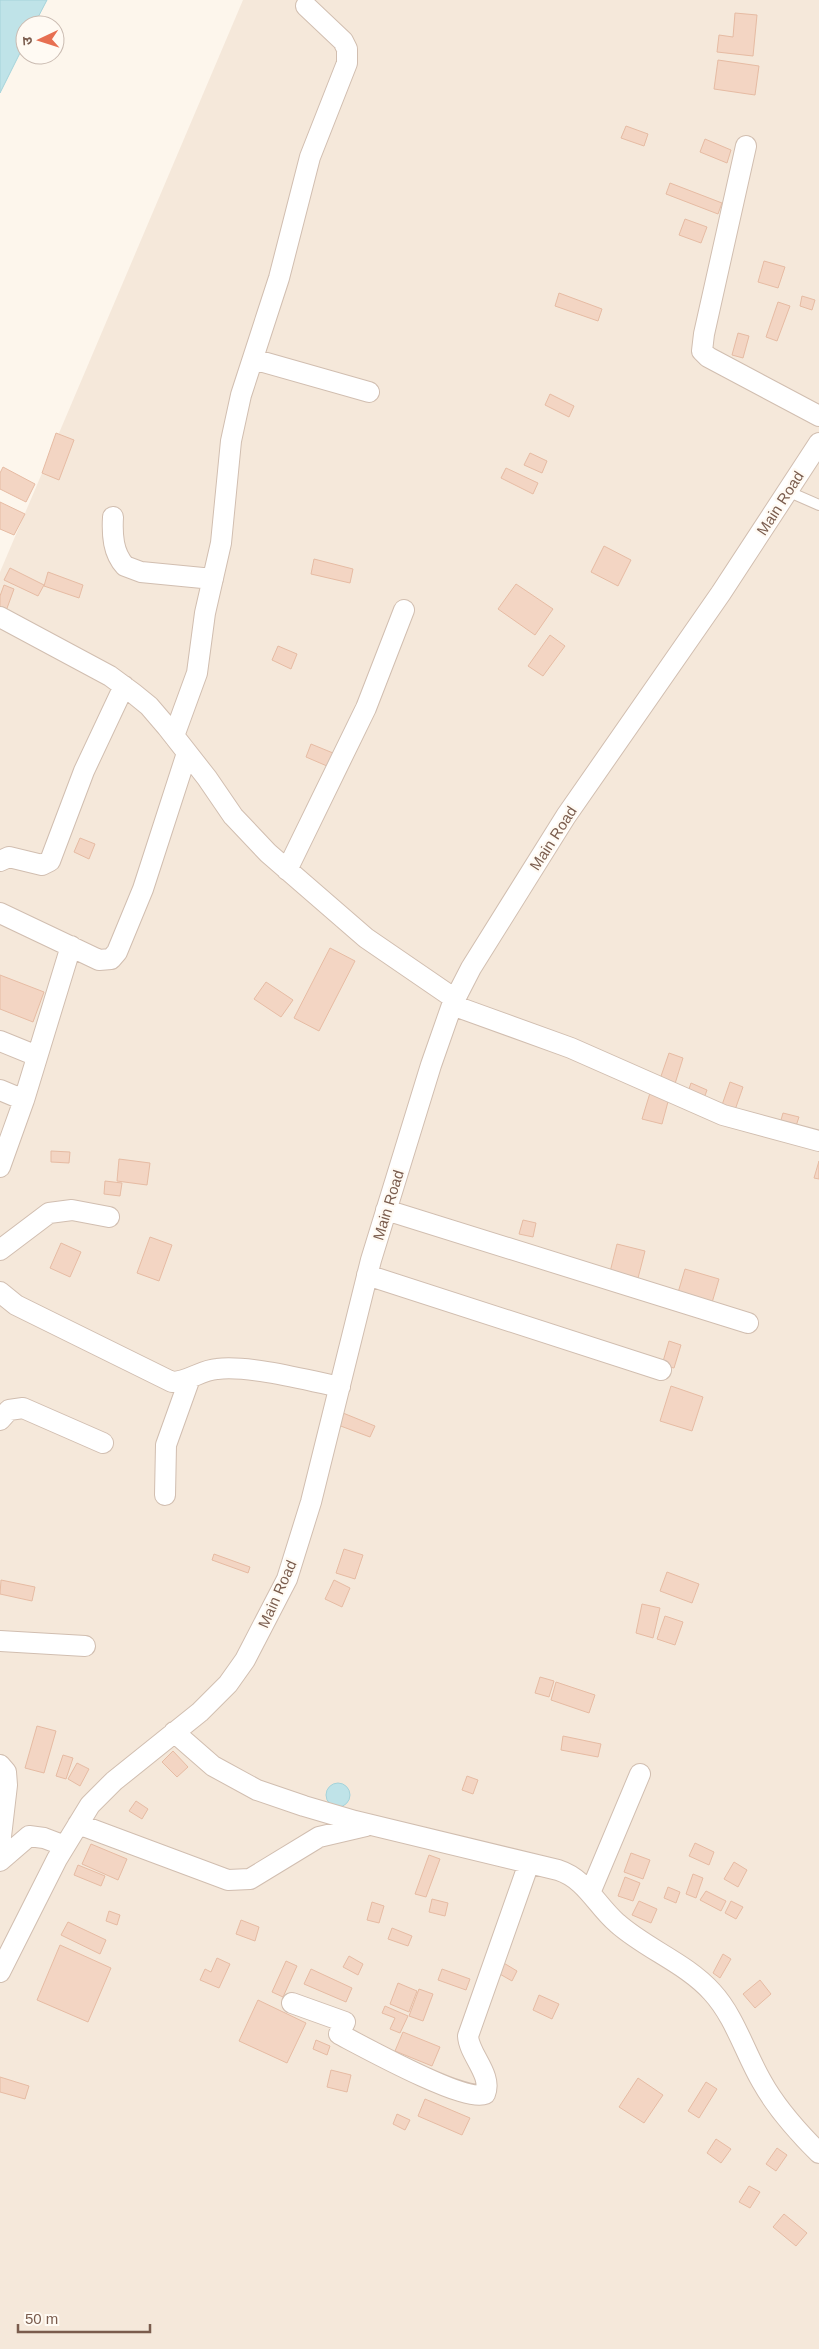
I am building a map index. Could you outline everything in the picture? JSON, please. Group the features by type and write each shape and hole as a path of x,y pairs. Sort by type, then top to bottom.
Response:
{"street":[{"path":"174,736 197,673 201,634 221,543 231,441 241,395 279,278 310,157 347,63 347,49 343,41 306,6"},
{"path":"746,146 702,350 708,357 819,416"},
{"path":"253,359 369,392"},
{"name":"Main Road","path":"0,1972 65,1846 90,1806 114,1781 200,1712 221,1691 246,1660 287,1579 310,1502 367,1274 431,1065 454,1002 472,968 566,816 721,593 818,445"},
{"path":"113,517 112,531 115,548 120,561 125,566 141,572 213,579"},
{"path":"287,870 366,708 404,610"},
{"path":"0,617 110,676 149,706 247,833 366,938 454,1002 572,1048 723,1115 819,1141"},
{"path":"3,855 42,865 47,864 54,856 84,771 124,686"},
{"path":"0,913 104,961 108,961 114,956 143,889 187,753"},
{"path":"1,1160 24,1100 70,946"},
{"path":"0,1041 37,1056"},
{"path":"0,1090 24,1100"},
{"path":"0,1250 49,1213 72,1210 109,1217"},
{"path":"386,1210 748,1323"},
{"path":"367,1274 661,1370"},
{"path":"0,1292 16,1305 164,1379 180,1382 206,1370 229,1368 340,1387"},
{"path":"165,1495 166,1445 190,1378"},
{"path":"0,1420 9,1410 23,1408 103,1444"},
{"path":"0,1641 85,1646"},
{"path":"174,1732 213,1766 257,1790 370,1825 568,1874 590,1893 616,1923 697,1977 713,1993 728,2014 762,2083 797,2130 819,2153"},
{"path":"0,1765 6,1772 7,1784 1,1815 0,1845"},
{"path":"590,1893 640,1774"},
{"path":"78,1824 228,1880 239,1881 250,1879 319,1837 370,1825"},
{"path":"0,1861 29,1836 44,1838 65,1846"},
{"path":"292,2003 345,2022 339,2034 409,2071 466,2092 485,2094 485,2078 471,2051 468,2036 529,1863"}],"lane":[{"path":"787,491 819,505"}],"shaded area":[{"path":"243,0 819,0 819,2349 0,2349 0,572"}],"water":[{"path":"0,0 47,0 39,15 15,15 15,63 0,93"},
{"path":"338,1783 343,1784 349,1790 349,1800 343,1806 338,1807 333,1806 327,1800 326,1795 327,1790 333,1784"}],"building":[{"path":"735,13 757,15 753,56 717,52 719,35 733,37"},
{"path":"718,60 759,66 755,95 714,89"},
{"path":"626,126 648,134 644,146 621,138"},
{"path":"705,139 731,150 727,163 700,152"},
{"path":"670,183 722,203 718,214 666,194"},
{"path":"685,219 707,227 701,243 679,235"},
{"path":"764,261 785,267 778,288 758,282"},
{"path":"559,293 602,309 598,321 555,306"},
{"path":"802,296 815,300 812,310 800,306"},
{"path":"778,302 790,306 777,341 766,337"},
{"path":"738,333 749,336 743,358 732,355"},
{"path":"550,394 574,406 569,417 545,405"},
{"path":"56,433 74,440 59,480 42,473"},
{"path":"530,453 547,461 542,473 524,465"},
{"path":"3,467 35,484 26,502 0,489 0,473"},
{"path":"506,468 538,483 533,494 501,478"},
{"path":"0,502 25,514 14,535 0,529"},
{"path":"604,546 631,560 618,586 591,572"},
{"path":"314,559 353,569 350,583 311,574"},
{"path":"10,568 44,585 38,596 4,580"},
{"path":"48,572 83,585 79,598 44,586"},
{"path":"516,584 553,609 535,635 498,609"},
{"path":"4,585 14,589 6,611 0,608 0,596"},
{"path":"550,635 565,646 543,676 528,666"},
{"path":"278,646 297,654 291,669 272,660"},
{"path":"311,744 333,753 327,766 306,757"},
{"path":"80,838 95,844 89,859 74,852"},
{"path":"330,948 355,961 319,1031 294,1018"},
{"path":"0,975 44,992 33,1022 0,1009"},
{"path":"266,982 293,1000 281,1017 254,999"},
{"path":"669,1053 683,1058 674,1087 659,1082"},
{"path":"730,1082 743,1087 735,1110 722,1105"},
{"path":"691,1083 707,1090 703,1101 687,1095"},
{"path":"650,1093 669,1098 662,1124 642,1119"},
{"path":"783,1113 799,1117 794,1132 779,1127"},
{"path":"51,1151 70,1152 69,1163 51,1162"},
{"path":"119,1159 150,1163 147,1185 117,1181"},
{"path":"819,1161 819,1179 814,1178"},
{"path":"105,1181 122,1183 120,1196 104,1194"},
{"path":"523,1220 536,1223 533,1237 519,1234"},
{"path":"150,1237 172,1245 159,1281 137,1273"},
{"path":"61,1243 81,1252 70,1277 50,1268"},
{"path":"617,1244 645,1251 637,1282 609,1276"},
{"path":"685,1269 719,1279 711,1306 677,1296"},
{"path":"669,1341 681,1345 674,1368 662,1365"},
{"path":"671,1386 703,1397 692,1431 660,1421"},
{"path":"343,1413 375,1426 370,1437 338,1425"},
{"path":"344,1549 363,1555 355,1579 336,1573"},
{"path":"214,1554 250,1567 248,1573 212,1560"},
{"path":"667,1572 699,1584 692,1603 660,1591"},
{"path":"1,1580 35,1587 32,1601 0,1594"},
{"path":"334,1580 350,1588 342,1607 325,1599"},
{"path":"642,1604 660,1608 653,1638 636,1633"},
{"path":"665,1616 683,1622 675,1645 657,1639"},
{"path":"540,1677 554,1681 549,1697 535,1693"},
{"path":"556,1682 595,1695 589,1713 551,1700"},
{"path":"37,1726 56,1731 44,1773 25,1768"},
{"path":"563,1736 601,1744 598,1757 561,1750"},
{"path":"173,1751 188,1767 177,1777 162,1762"},
{"path":"63,1755 73,1758 66,1779 56,1776"},
{"path":"77,1763 89,1769 80,1786 68,1779"},
{"path":"467,1776 478,1780 473,1794 462,1790"},
{"path":"136,1801 148,1809 142,1819 129,1811"},
{"path":"695,1843 714,1852 709,1865 689,1856"},
{"path":"91,1844 127,1859 118,1880 82,1864"},
{"path":"631,1853 650,1860 643,1879 624,1872"},
{"path":"429,1855 440,1859 426,1897 415,1894"},
{"path":"734,1862 747,1870 738,1887 724,1879"},
{"path":"78,1865 105,1876 101,1886 74,1875"},
{"path":"693,1874 703,1878 696,1898 686,1894"},
{"path":"625,1877 640,1883 633,1901 618,1896"},
{"path":"668,1887 680,1892 676,1903 664,1898"},
{"path":"706,1891 726,1901 721,1911 700,1900"},
{"path":"432,1899 448,1903 445,1916 429,1912"},
{"path":"639,1901 657,1909 651,1923 632,1915"},
{"path":"731,1901 743,1907 736,1919 725,1913"},
{"path":"372,1902 384,1906 379,1923 367,1920"},
{"path":"109,1911 120,1915 117,1925 106,1921"},
{"path":"241,1920 259,1927 255,1941 236,1934"},
{"path":"68,1922 106,1940 100,1954 61,1935"},
{"path":"392,1928 412,1936 408,1946 388,1939"},
{"path":"60,1945 111,1968 88,2022 37,2000"},
{"path":"723,1954 731,1959 720,1978 713,1973"},
{"path":"349,1956 363,1964 358,1975 343,1967"},
{"path":"217,1958 230,1964 219,1988 200,1980 205,1969 211,1972"},
{"path":"497,1959 517,1971 512,1981 491,1969"},
{"path":"286,1961 297,1966 283,1997 272,1992"},
{"path":"311,1969 352,1988 346,2002 304,1984"},
{"path":"442,1969 470,1979 466,1990 438,1980"},
{"path":"760,1980 771,1994 755,2008 743,1994"},
{"path":"398,1983 417,1991 409,2012 390,2004"},
{"path":"419,1989 433,1994 423,2021 409,2016"},
{"path":"539,1995 559,2004 552,2019 533,2010"},
{"path":"258,2000 306,2023 287,2063 239,2041"},
{"path":"385,2006 408,2016 400,2033 390,2029 395,2018 382,2013"},
{"path":"403,2032 440,2047 432,2066 395,2051"},
{"path":"316,2040 330,2046 327,2055 313,2049"},
{"path":"331,2070 351,2075 347,2092 327,2087"},
{"path":"0,2077 29,2086 25,2099 0,2092"},
{"path":"638,2078 663,2095 644,2123 619,2107"},
{"path":"706,2082 717,2089 699,2118 688,2111"},
{"path":"425,2099 470,2118 462,2135 418,2116"},
{"path":"397,2114 410,2120 405,2130 393,2124"},
{"path":"716,2139 731,2149 721,2163 707,2153"},
{"path":"777,2148 787,2155 776,2171 766,2164"},
{"path":"749,2186 760,2192 750,2208 739,2202"},
{"path":"784,2214 807,2233 796,2246 773,2227"}]}
